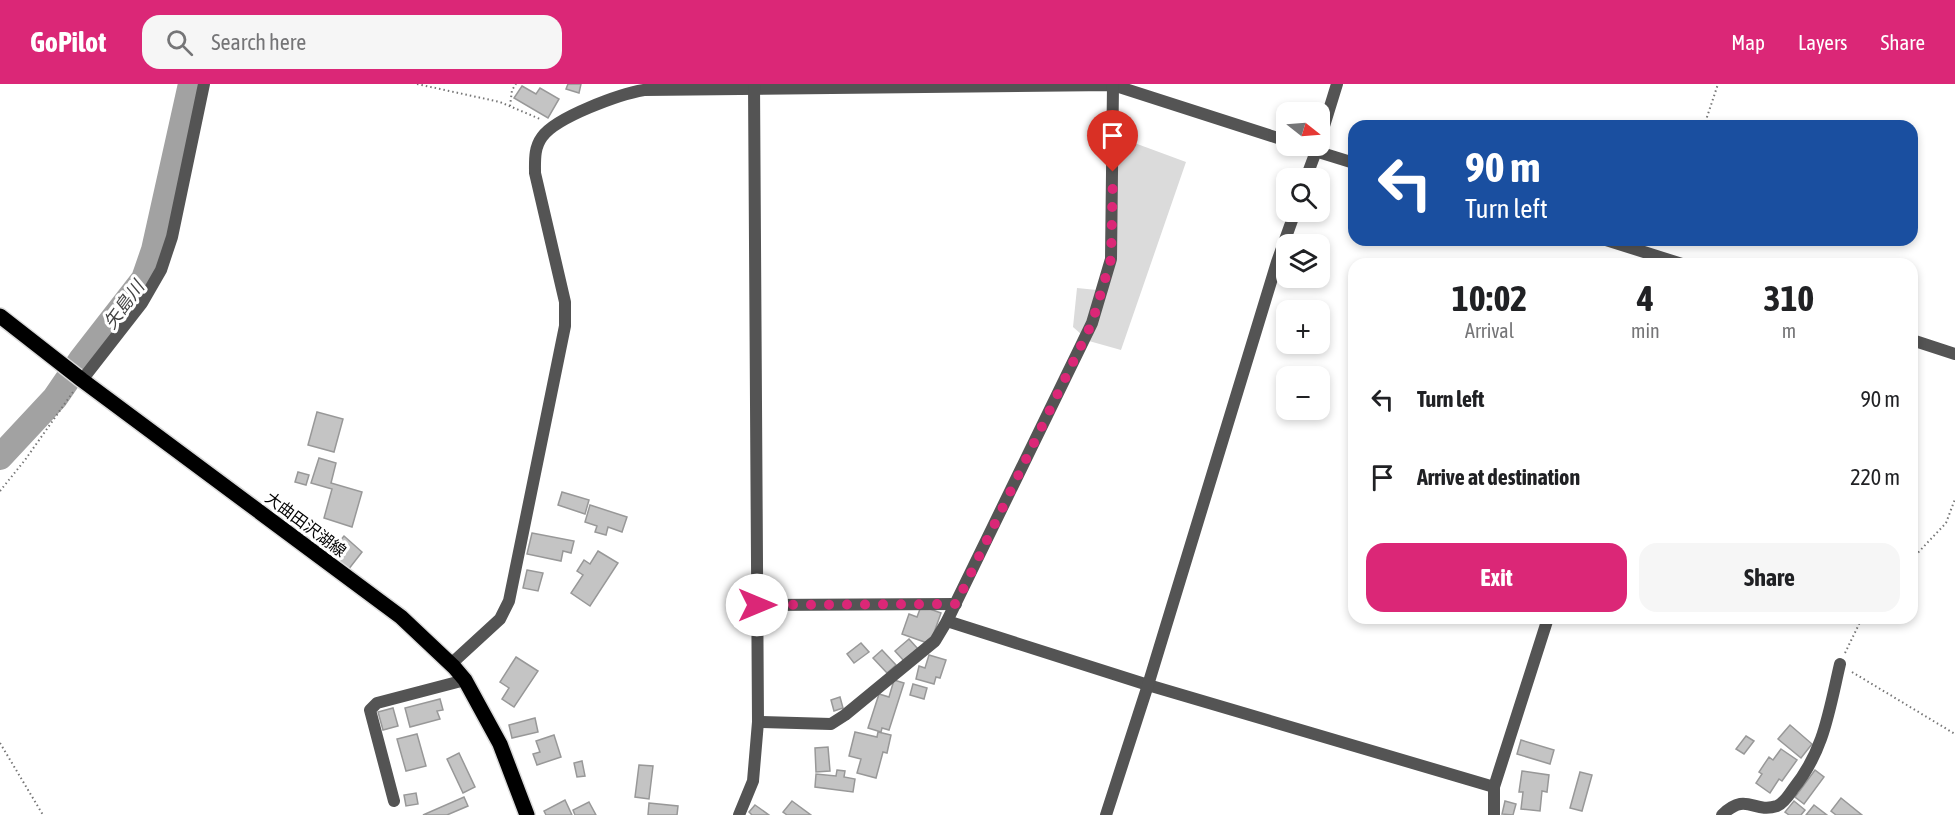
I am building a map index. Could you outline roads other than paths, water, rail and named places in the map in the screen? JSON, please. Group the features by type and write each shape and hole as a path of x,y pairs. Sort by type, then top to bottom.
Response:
{"main road":[{"name":"大曲田沢湖線","path":"0,316 82,380 401,617 465,680 500,744 528,815"}],"street":[{"path":"82,380 142,303 161,270 172,237 204,84"},
{"path":"758,722 831,724 935,641 947,621 1092,323 1111,259 1113,84"},
{"path":"450,664 500,619 509,601 565,326 565,302 535,173 535,151 542,136 554,125 624,93 644,90 754,86 1113,84 1276,137"},
{"path":"1330,106 1337,84"},
{"path":"739,815 753,781 758,722 754,86"},
{"path":"1330,151 1348,160"},
{"path":"1106,815 1277,261 1291,222"},
{"path":"1622,246 1654,258"},
{"path":"1918,342 1955,354"},
{"path":"757,605 956,604"},
{"path":"947,621 1148,685 1494,787"},
{"path":"1494,815 1494,787 1546,624"},
{"path":"1722,815 1729,808 1743,802 1768,808 1781,805 1800,781 1823,740 1840,664"},
{"path":"394,801 370,710 377,704 465,680"}],"waterway":[{"name":"矢島川","path":"0,457 55,398 81,360 144,279 154,250 191,84"}]}
